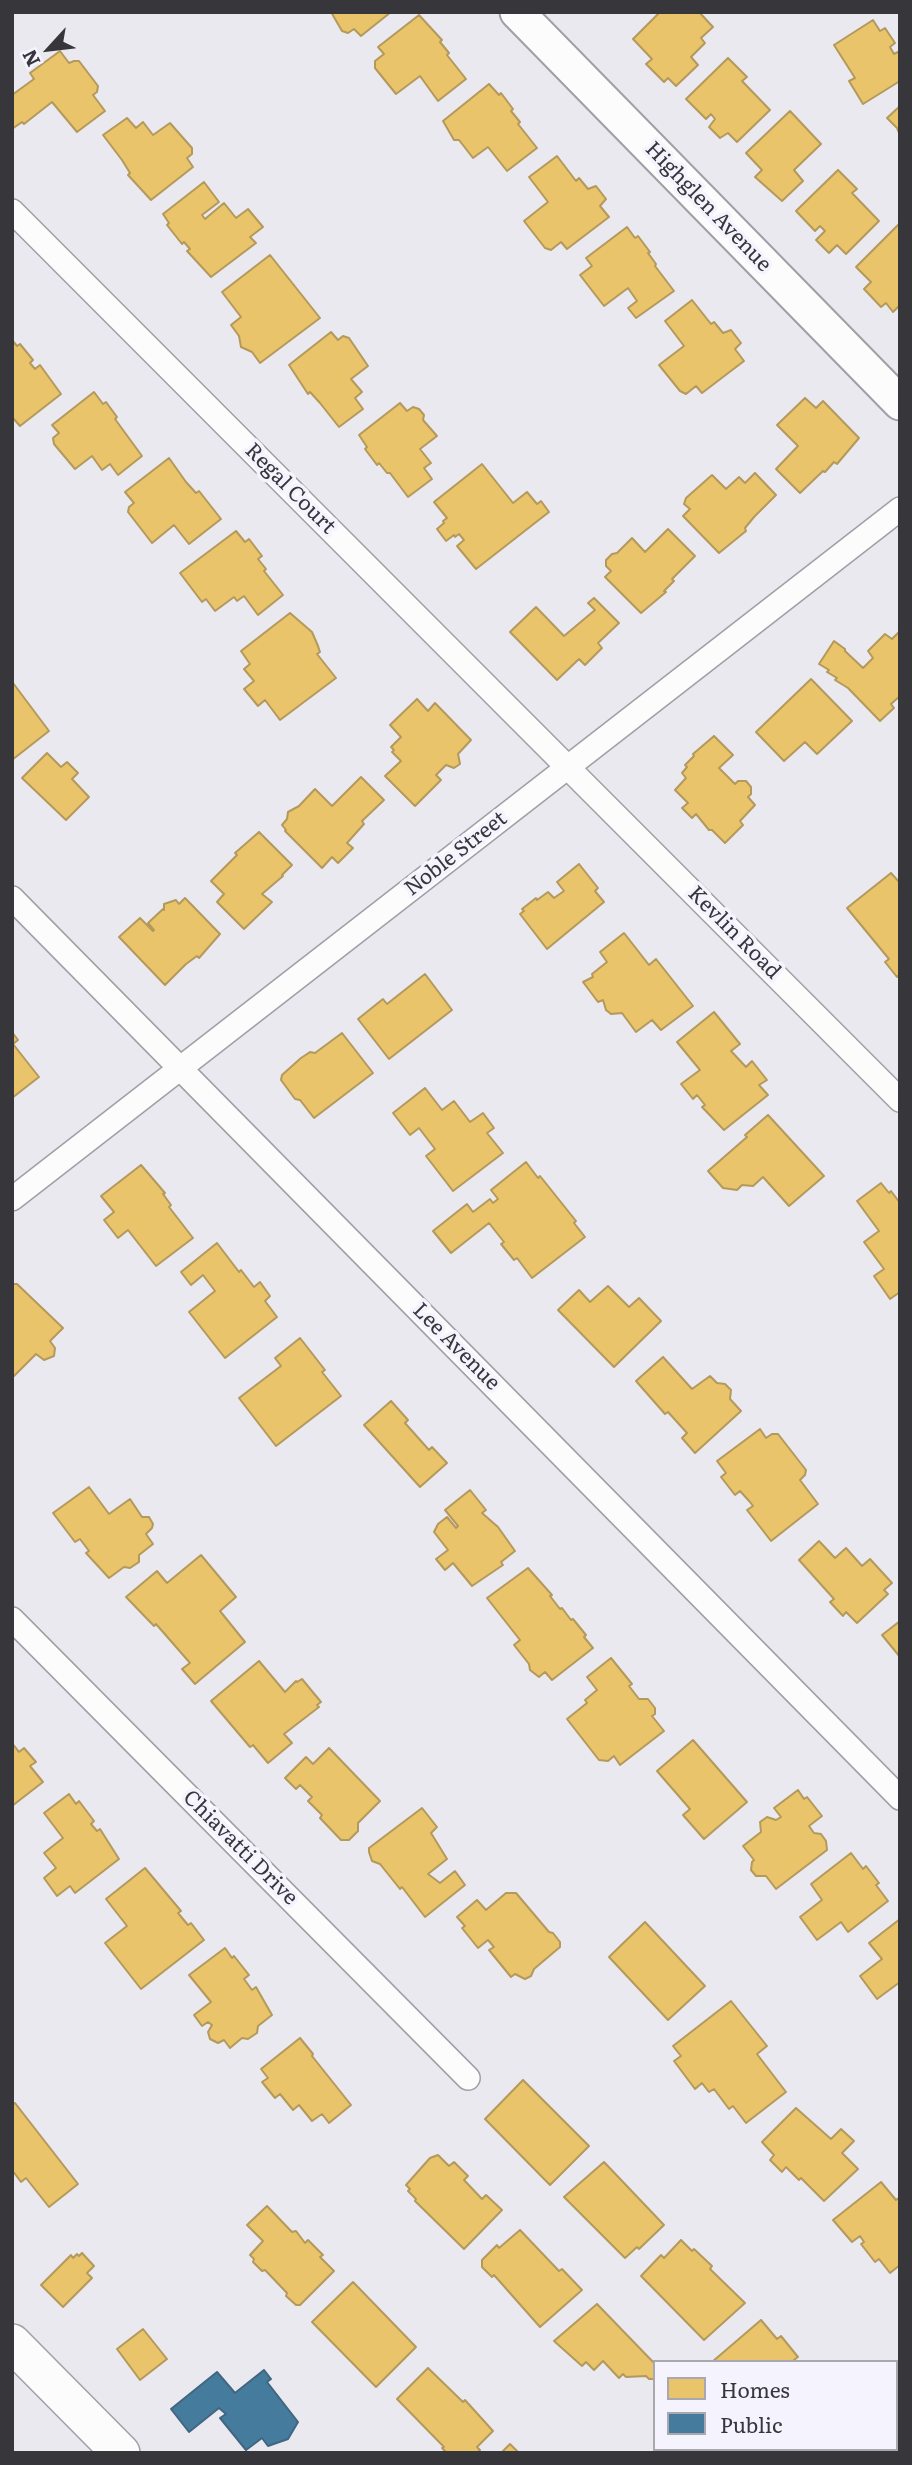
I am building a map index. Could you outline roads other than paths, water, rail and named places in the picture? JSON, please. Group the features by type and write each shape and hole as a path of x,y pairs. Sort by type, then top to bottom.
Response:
{"main road":[{"path":"12,2343 121,2453"}],"street":[{"name":"Highglen Avenue","path":"517,12 900,403"},
{"name":"Regal Court","path":"12,211 568,766"},
{"name":"Noble Street","path":"12,1199 900,509"},
{"name":"Kevlin Road","path":"568,766 900,1100"},
{"name":"Lee Avenue","path":"12,898 900,1798"},
{"name":"Chiavatti Drive","path":"12,1619 468,2078"}]}
